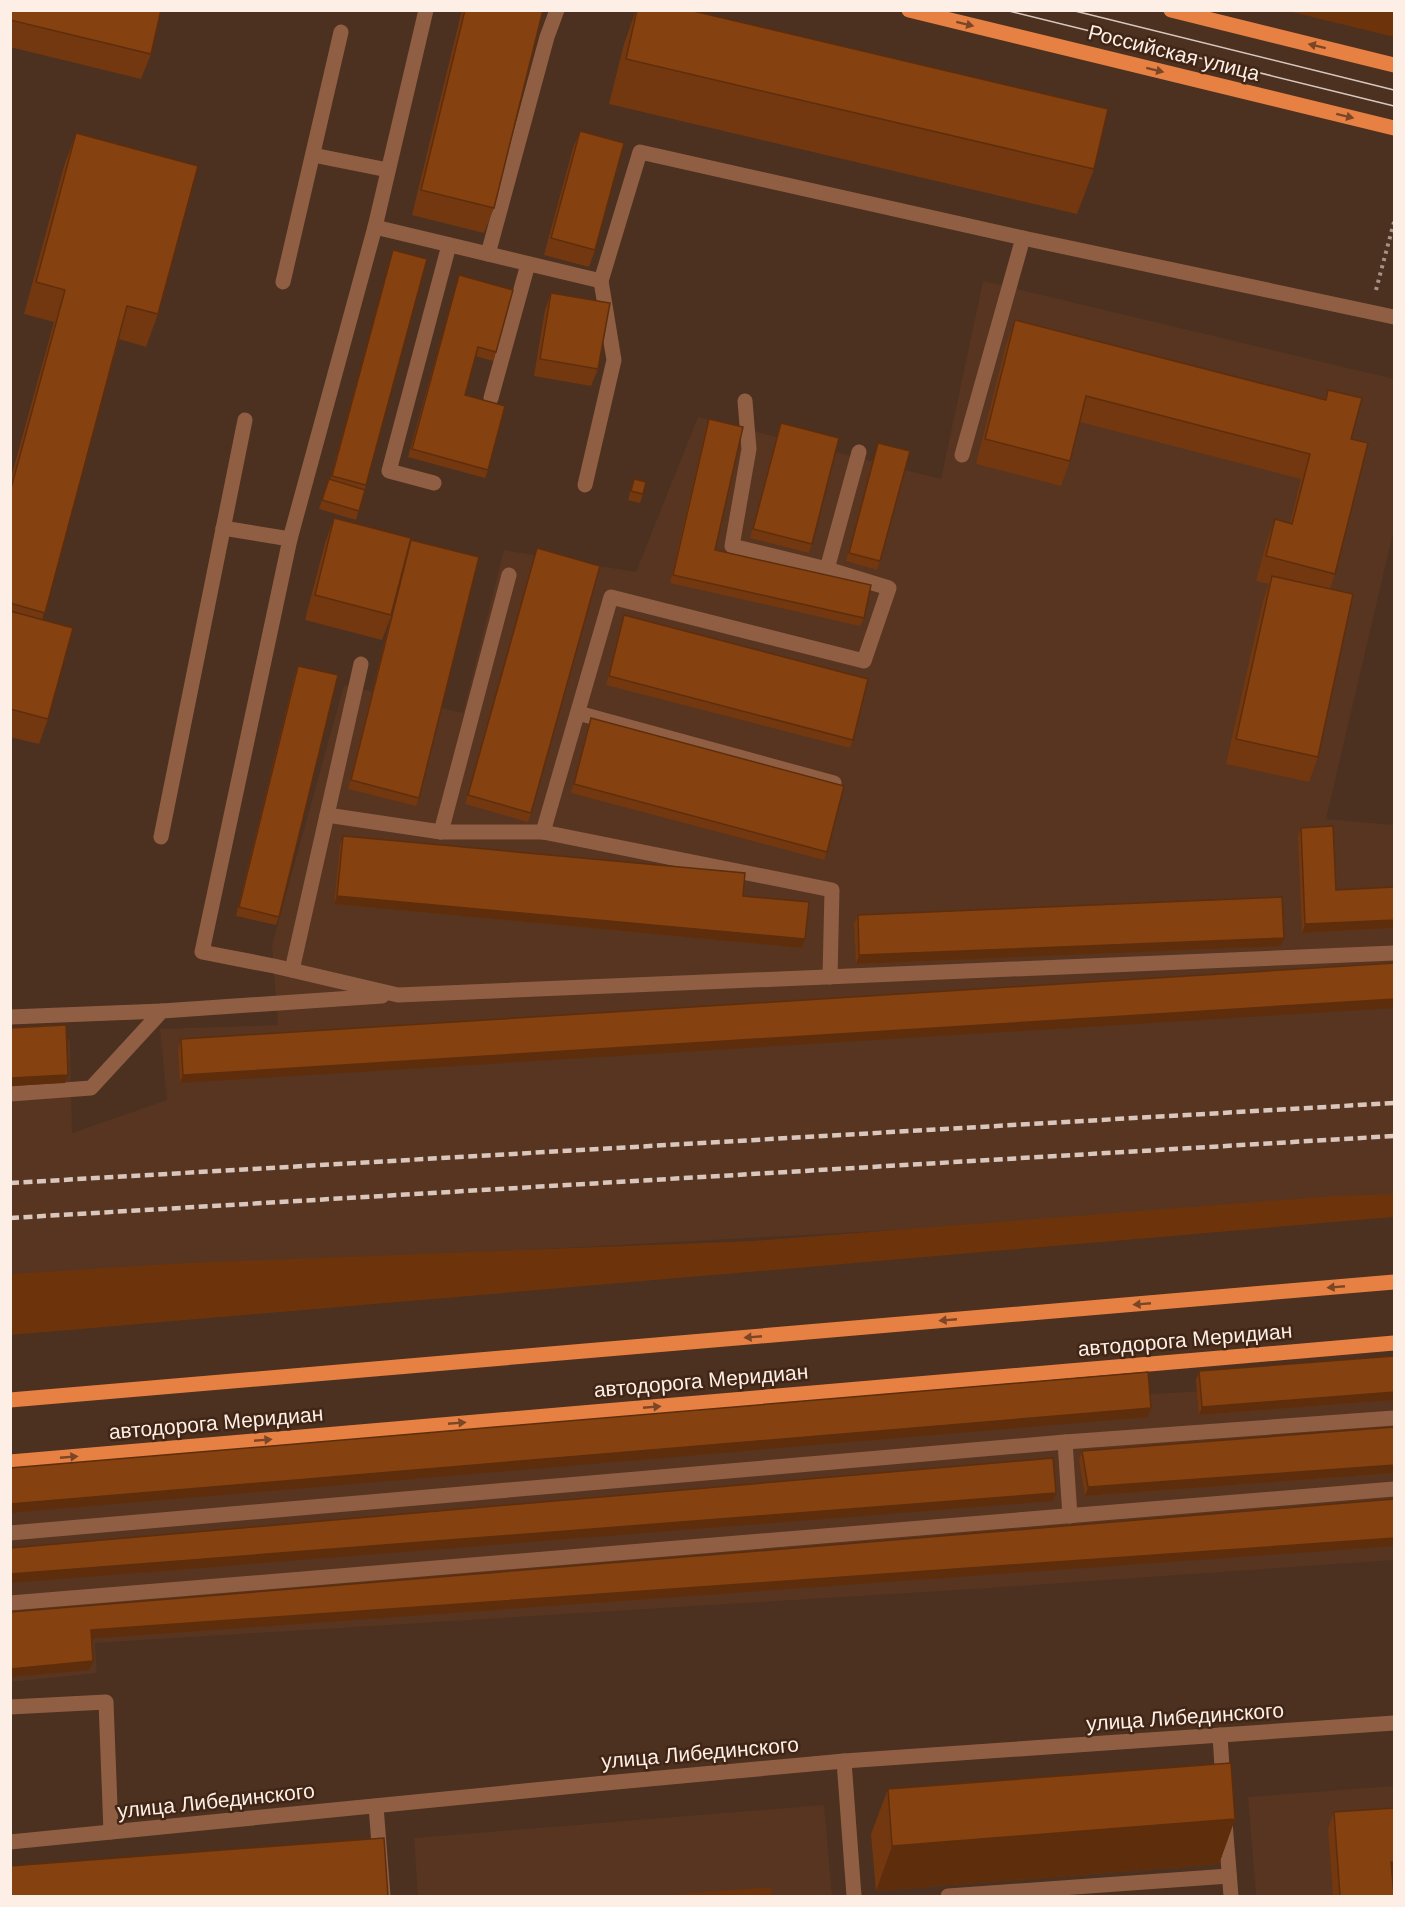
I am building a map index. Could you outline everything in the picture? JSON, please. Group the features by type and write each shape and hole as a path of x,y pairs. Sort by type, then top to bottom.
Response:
{"main road":[{"name":"Российская улица","path":"909,10 1395,128"},
{"name":"Российская улица","path":"1171,10 1395,65"},
{"name":"автодорога Меридиан","path":"10,1400 1395,1282"},
{"name":"автодорога Меридиан","path":"10,1462 1395,1343"}],"street":[{"path":"398,994 202,952 290,539 375,227 426,10"},
{"path":"488,254 547,37 557,10"},
{"path":"283,282 341,32"},
{"path":"585,484 614,360 601,281 640,152 1023,238 1395,317"},
{"path":"313,155 388,170"},
{"path":"375,227 601,281"},
{"path":"962,455 1023,238"},
{"path":"434,483 389,471 449,245"},
{"path":"491,398 528,264"},
{"path":"543,832 611,597 864,661 889,588 827,569 732,546 749,449 745,401"},
{"path":"161,837 245,420"},
{"path":"827,569 859,452"},
{"path":"223,528 290,539"},
{"path":"441,832 509,575"},
{"path":"292,970 361,664"},
{"path":"578,713 834,783"},
{"path":"327,815 441,832 543,832 832,890 830,976"},
{"path":"10,1017 162,1011 398,994 1395,953"},
{"path":"10,1094 91,1088 162,1011"},
{"path":"10,1533 1065,1442 1395,1418"},
{"path":"1065,1442 1070,1516"},
{"path":"10,1603 1395,1489"},
{"path":"10,1707 106,1702 111,1832"},
{"name":"улица Либединского","path":"10,1842 844,1761 1395,1723"},
{"path":"1220,1735 1231,1896"},
{"path":"844,1761 854,1896"},
{"path":"375,1806 383,1896"},
{"path":"948,1896 1229,1876"}],"path":[{"path":"1370,311 1395,222"}],"shaded area":[{"path":"1288,11 1394,11 1394,37"},
{"path":"983,281 1394,379 1394,529 1326,819 1394,825 1394,1203 11,1278 11,1041 70,1039 72,1133 167,1100 160,1029 278,1025 272,945 344,685 463,713 504,550 636,572 698,417 941,479"},
{"path":"1394,1194 1394,1217 11,1335 11,1274 187,1263 752,1241 1333,1196"},
{"path":"1394,1380 1394,1560 1005,1587 95,1643 97,1673 11,1682 10,1496 909,1408"},
{"path":"1394,1786 1394,1896 1256,1896 1248,1797"},
{"path":"824,1805 832,1896 418,1896 414,1838"},
{"path":"771,1887 772,1896 652,1896"}],"building":[{"path":"10,10 161,10 151,54 10,20"},
{"path":"465,10 543,10 494,208 421,190"},
{"path":"637,10 689,10 1108,109 1094,169 626,59"},
{"path":"580,131 624,143 595,250 551,238"},
{"path":"76,133 198,166 158,314 127,306 45,613 10,603 10,492 65,290 36,282"},
{"path":"393,250 427,259 366,485 332,476"},
{"path":"459,275 513,290 496,352 478,347 465,395 505,406 488,470 412,449"},
{"path":"551,293 610,303 598,369 540,359"},
{"path":"1015,320 1326,400 1328,390 1362,398 1351,439 1368,443 1335,574 1266,556 1275,519 1292,524 1310,454 1086,396 1070,461 985,439"},
{"path":"709,419 743,427 715,550 871,585 864,618 673,575"},
{"path":"781,423 839,438 812,544 753,529"},
{"path":"878,443 910,451 880,561 849,553"},
{"path":"329,479 365,490 359,511 322,500"},
{"path":"634,479 646,482 643,494 631,491"},
{"path":"334,518 411,538 391,615 315,595"},
{"path":"411,540 479,557 419,798 351,780"},
{"path":"537,548 600,566 531,813 468,795"},
{"path":"1272,576 1353,594 1318,757 1236,739"},
{"path":"10,611 73,628 48,719 10,709"},
{"path":"624,615 868,679 853,740 609,676"},
{"path":"298,666 338,675 279,917 239,907"},
{"path":"591,718 844,786 827,852 574,784"},
{"path":"1333,826 1336,890 1395,887 1395,920 1305,924 1301,828"},
{"path":"343,836 745,873 743,896 809,902 805,939 337,896"},
{"path":"1282,897 1284,938 859,955 858,915"},
{"path":"1395,963 1395,999 183,1075 181,1039"},
{"path":"66,1025 68,1075 10,1078 10,1028"},
{"path":"1395,1356 1395,1392 1202,1407 1199,1371"},
{"path":"1148,1372 1151,1408 10,1504 10,1468"},
{"path":"1395,1427 1395,1465 1088,1487 1082,1451"},
{"path":"1053,1458 1056,1493 10,1574 10,1548"},
{"path":"1395,1499 1395,1538 91,1630 93,1661 10,1669 10,1612"},
{"path":"1231,1763 1235,1819 892,1846 888,1789"},
{"path":"1395,1808 1395,1862 1391,1862 1394,1896 1340,1896 1334,1812"},
{"path":"384,1838 388,1896 10,1896 10,1866"}],"tram line":[{"path":"1005,10 1394,106"},
{"path":"1071,10 1394,90"}],"railway":[{"path":"10,1183 1394,1103"},
{"path":"10,1218 1394,1136"}]}
